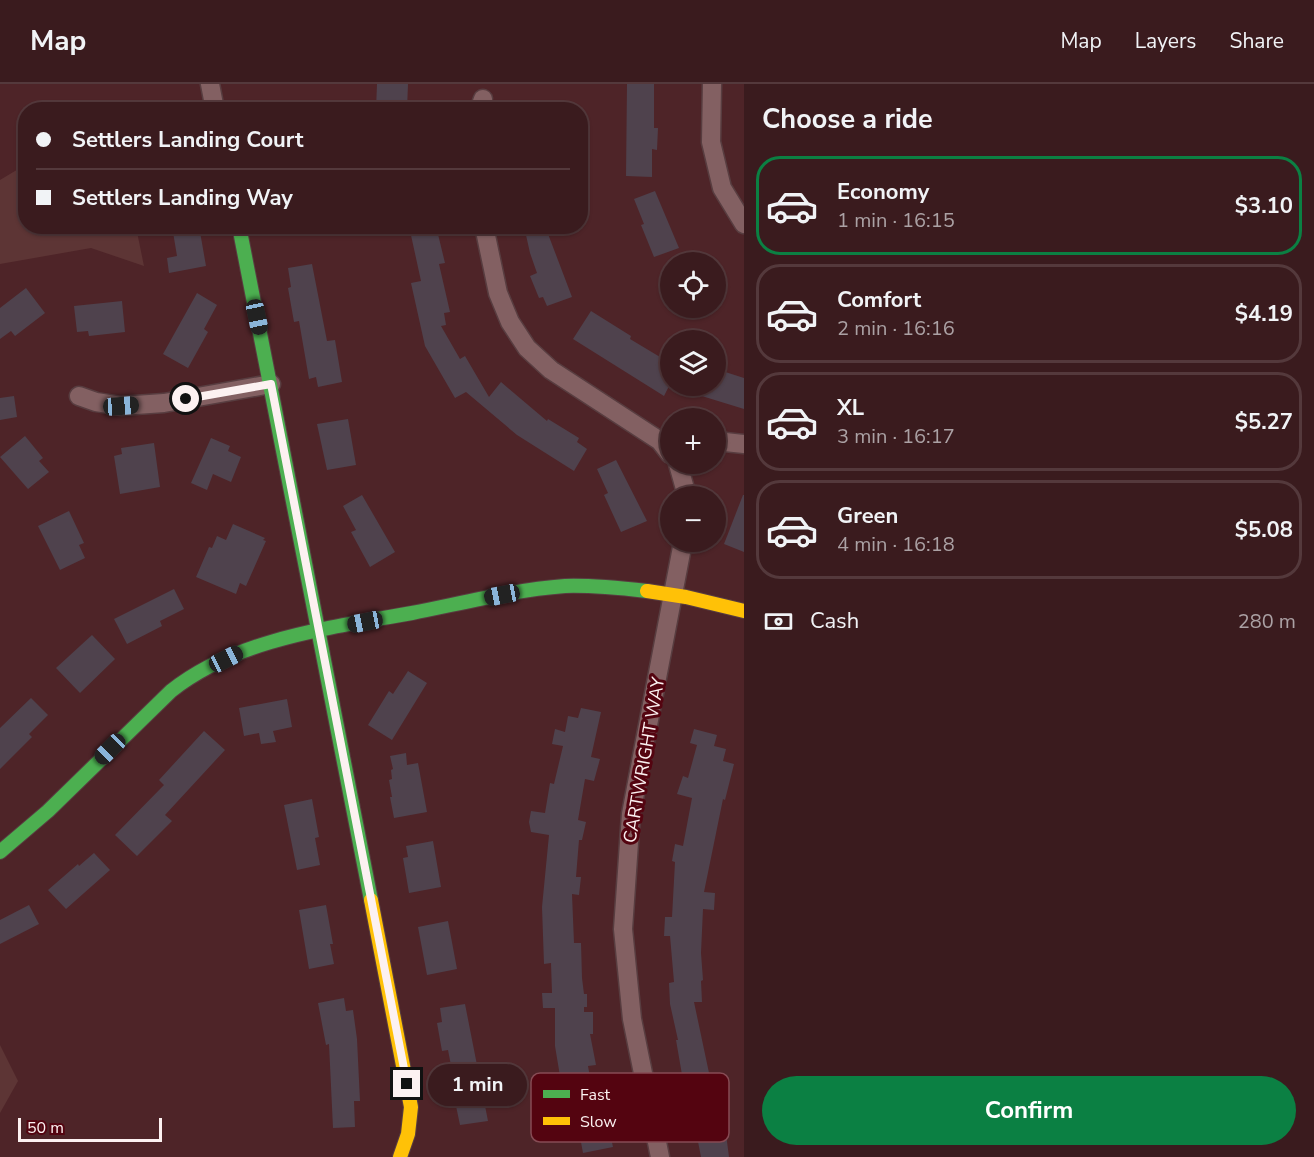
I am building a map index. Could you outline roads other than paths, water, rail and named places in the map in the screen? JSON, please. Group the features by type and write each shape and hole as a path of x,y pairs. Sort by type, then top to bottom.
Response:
{"street":[{"path":"210,84 213,102"},
{"path":"712,84 711,142 722,188 744,224"},
{"path":"241,234 411,1107 408,1134 400,1157"},
{"path":"486,234 498,293 510,322 527,348 551,370 660,441"},
{"path":"79,396 96,402 121,406 164,403 271,384"},
{"path":"726,442 744,444"},
{"name":"CARTWRIGHT WAY","path":"643,1073 632,1019 624,929 631,814 681,552"},
{"path":"0,852 30,829 157,701 190,677 244,650 319,631 525,590 585,586 629,588 700,599 744,610"},
{"name":"CARTWRIGHT WAY","path":"657,1142 660,1157"}]}
